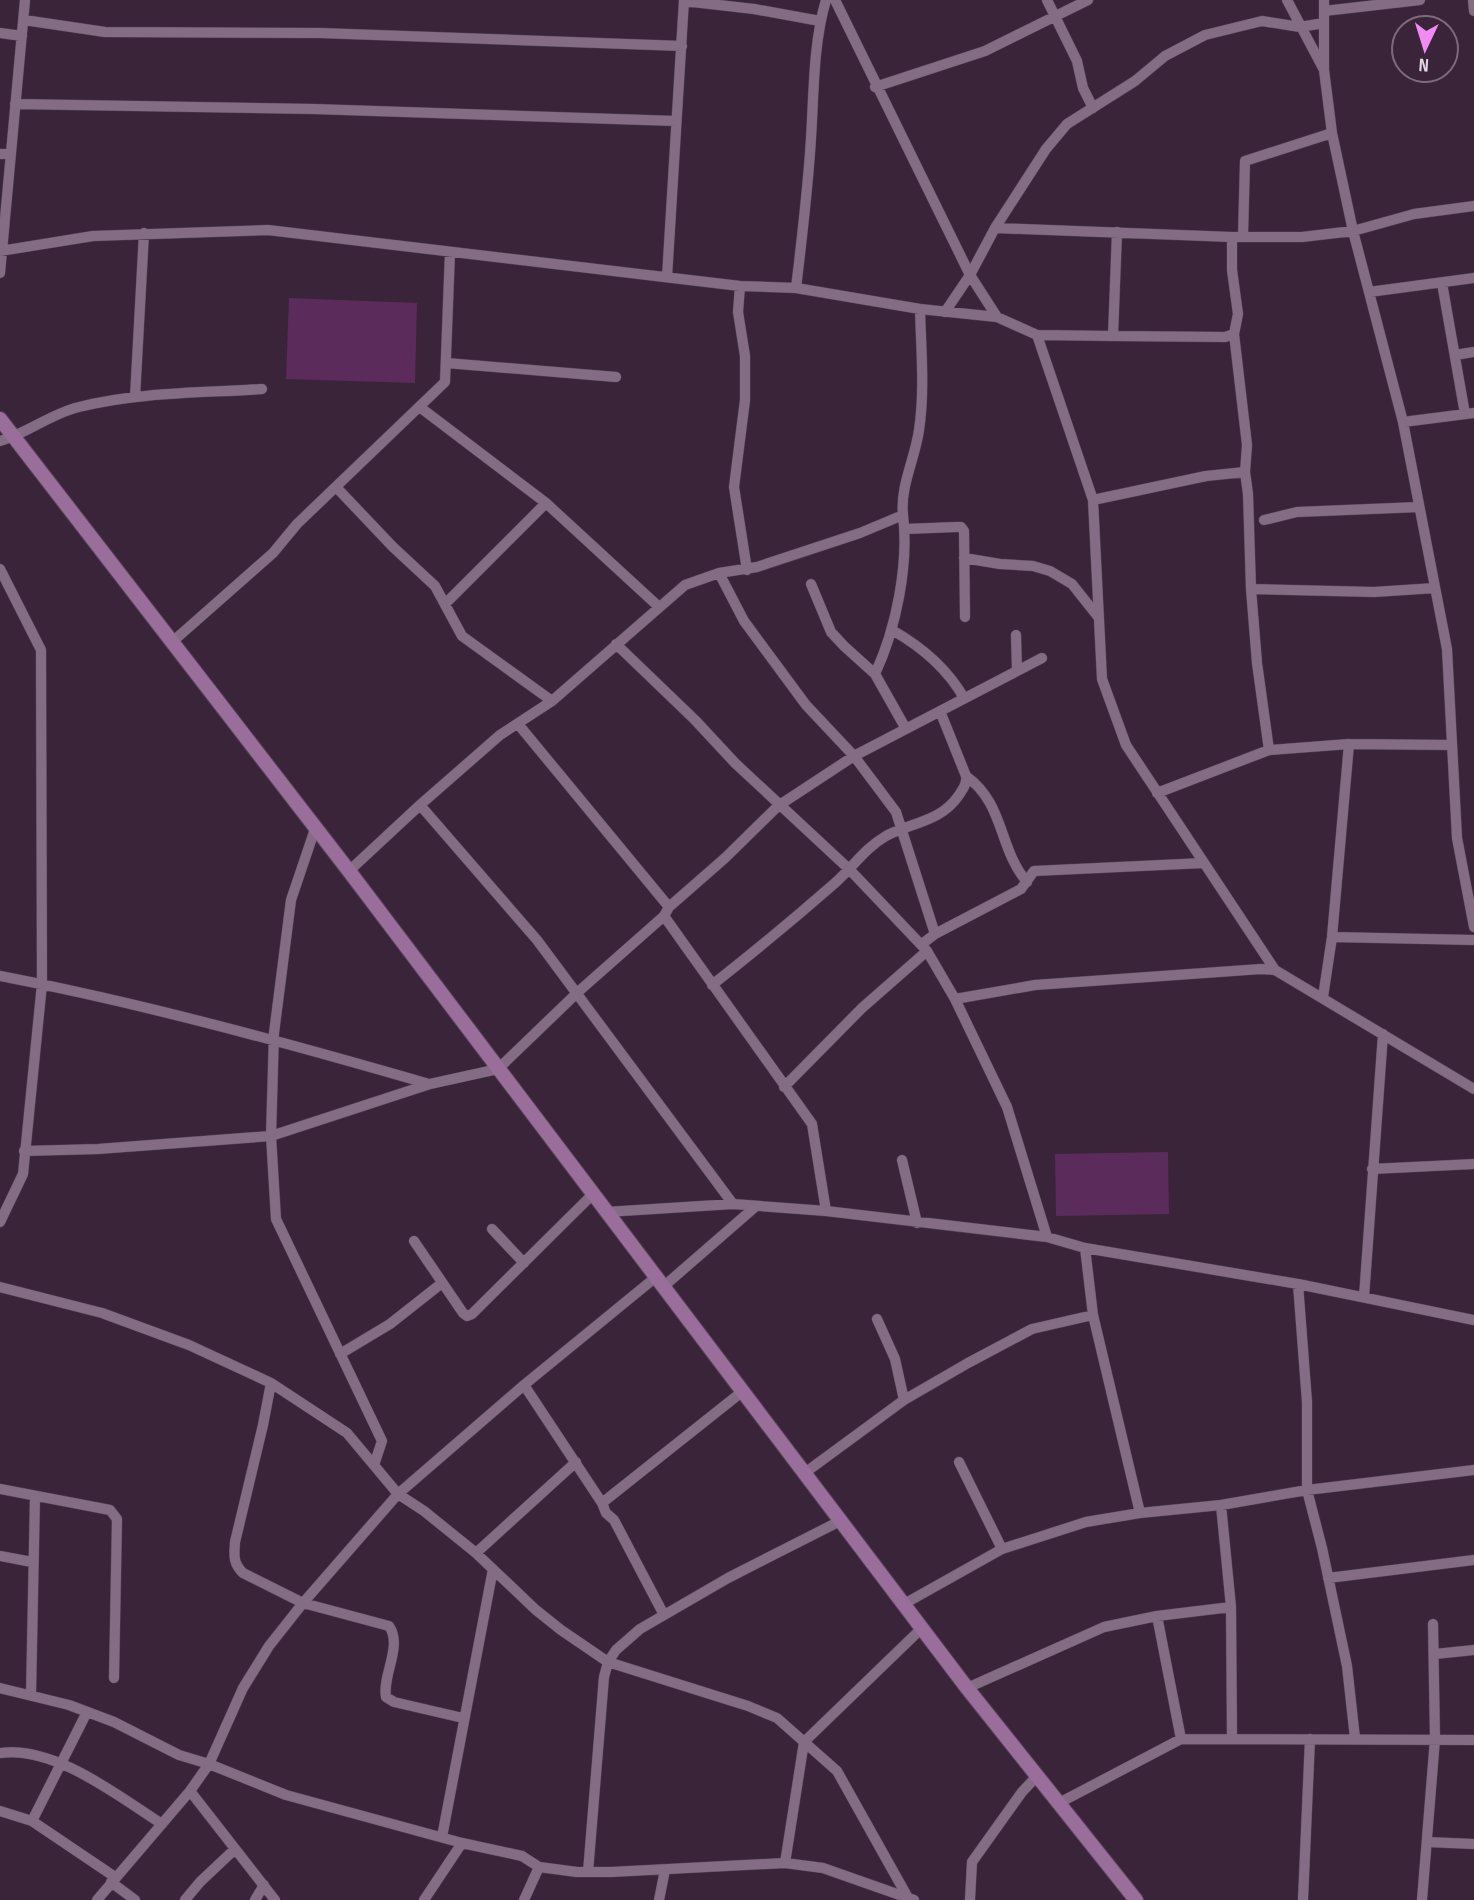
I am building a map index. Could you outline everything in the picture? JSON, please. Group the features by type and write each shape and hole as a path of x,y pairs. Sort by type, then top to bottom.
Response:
{"main road":[{"path":"0,419 7,439 315,828 592,1195 806,1472 967,1688 1136,1900"}],"street":[{"path":"0,273 6,154 15,104 25,0"},
{"path":"796,288 808,181 820,21 826,0"},
{"path":"835,0 875,87 916,163 970,275 997,317"},
{"path":"1048,0 1077,61 1083,88 1093,108"},
{"path":"875,87 985,51 1088,0"},
{"path":"1287,0 1324,70"},
{"path":"1420,0 1324,5 1324,70 1332,134 1353,231 1403,422 1447,649 1457,838 1474,927"},
{"path":"1473,0 1474,11"},
{"path":"667,277 684,1 754,9 820,21"},
{"path":"24,20 104,32 320,33 682,46"},
{"path":"946,312 995,228 1046,149 1067,124 1135,81 1165,56 1205,35 1262,21 1300,27 1324,23"},
{"path":"0,33 22,36"},
{"path":"15,104 300,108 676,121"},
{"path":"1269,750 1257,663 1251,589 1245,472 1247,444 1234,334 1238,313 1232,270 1245,161 1332,134"},
{"path":"995,228 1301,237 1353,231 1414,214 1474,206"},
{"path":"0,251 93,236 268,230 740,286 796,288 920,309 997,317 1037,335 1225,337 1234,334"},
{"path":"1113,336 1117,232"},
{"path":"135,397 144,233"},
{"path":"171,643 274,553 297,524 421,408 445,382 450,252"},
{"path":"1369,292 1474,278"},
{"path":"1403,422 1470,413 1455,355 1442,283"},
{"path":"740,286 738,312 745,356 744,400 734,487 747,570"},
{"path":"874,674 887,649 898,603 905,528 902,500 919,430 922,376 920,309"},
{"path":"1037,335 1093,500 1102,679 1105,692 1126,745 1275,970"},
{"path":"1455,355 1474,352"},
{"path":"446,363 617,377"},
{"path":"7,439 50,416 79,407 135,397 262,389"},
{"path":"421,408 546,503 659,607"},
{"path":"1093,500 1206,475 1245,472"},
{"path":"336,487 393,547 435,586 462,636 552,701"},
{"path":"445,604 546,503"},
{"path":"1264,520 1297,512 1419,507"},
{"path":"349,872 500,735 552,701 685,584 719,573 747,570 903,516"},
{"path":"905,528 961,527 964,531 965,617"},
{"path":"964,558 1033,566 1050,571 1072,584 1099,618"},
{"path":"0,569 41,650 42,984 23,1174 0,1222"},
{"path":"719,573 744,621 806,705 854,756 896,812 935,933"},
{"path":"811,584 831,632 874,674 906,729"},
{"path":"1251,589 1374,592 1435,588"},
{"path":"892,630 912,641 940,664 956,683 964,698"},
{"path":"1016,635 1017,671"},
{"path":"616,644 695,720 778,806 850,870 925,948 955,999 1007,1107 1048,1237"},
{"path":"24,1151 98,1149 271,1136 430,1084 498,1069 778,806 854,756 1042,658"},
{"path":"940,711 967,776 988,797 1000,822 1011,859 1027,882"},
{"path":"518,724 666,912 712,985 812,1124 826,1211"},
{"path":"1157,793 1269,750 1349,744 1452,745"},
{"path":"1323,997 1332,937 1349,744"},
{"path":"712,985 779,932 850,870 868,849 901,829 929,821 951,807 964,787 967,776"},
{"path":"420,805 537,940 578,992 733,1204"},
{"path":"315,828 291,900 274,1041 271,1136 276,1219 382,1441 374,1465"},
{"path":"785,1087 925,948 935,933 1021,889 1034,871 1204,863"},
{"path":"1332,937 1474,940"},
{"path":"955,999 1035,985 1275,970 1474,1089"},
{"path":"0,976 129,1002 430,1084"},
{"path":"1364,1297 1382,1034"},
{"path":"902,1160 917,1223"},
{"path":"1372,1169 1474,1164"},
{"path":"414,1241 463,1313 472,1314 592,1195"},
{"path":"606,1212 733,1204 826,1211 1048,1237 1085,1248 1298,1284 1474,1320"},
{"path":"97,1900 190,1791 209,1764 243,1688 268,1646 398,1494 524,1385 755,1207"},
{"path":"492,1229 524,1263"},
{"path":"1085,1248 1093,1315 1140,1513"},
{"path":"340,1354 390,1324 442,1283"},
{"path":"1298,1284 1307,1402 1307,1490 1347,1666 1355,1738"},
{"path":"0,1287 102,1313 189,1345 271,1383 347,1433 398,1494 477,1553 536,1610 608,1662 748,1706 777,1718 837,1771 909,1899"},
{"path":"806,1472 904,1400 1032,1329 1093,1315"},
{"path":"877,1319 895,1359 904,1400"},
{"path":"271,1383 235,1542 234,1563 243,1573 303,1603 389,1626 394,1640 386,1697 394,1702 463,1718"},
{"path":"524,1385 603,1503 664,1615"},
{"path":"603,1503 743,1391"},
{"path":"477,1553 576,1462"},
{"path":"959,1462 1002,1549"},
{"path":"904,1604 1002,1549 1086,1522 1140,1513 1221,1505 1307,1490 1474,1470"},
{"path":"0,1489 110,1510 117,1519 114,1678"},
{"path":"31,1695 35,1496"},
{"path":"1221,1505 1231,1607 1232,1739"},
{"path":"588,1872 604,1677 608,1662 625,1641 664,1615 728,1578 842,1520"},
{"path":"0,1556 32,1562"},
{"path":"1328,1578 1474,1560"},
{"path":"442,1837 493,1569"},
{"path":"967,1688 1104,1627 1157,1616 1231,1607"},
{"path":"1157,1616 1181,1739"},
{"path":"1422,1900 1435,1739 1433,1624"},
{"path":"785,1863 804,1742 922,1628"},
{"path":"1435,1654 1474,1650"},
{"path":"0,1688 31,1695 114,1722 179,1755 286,1795 462,1843 522,1856 539,1867 588,1872 785,1863 823,1868 909,1899"},
{"path":"32,1821 87,1712"},
{"path":"1059,1802 1181,1739 1474,1740"},
{"path":"1303,1900 1310,1739"},
{"path":"0,1753 26,1752 62,1763 162,1824"},
{"path":"970,1900 971,1862 1022,1792 1038,1775"},
{"path":"190,1791 275,1900"},
{"path":"0,1811 32,1821 113,1880 135,1900"},
{"path":"1427,1842 1474,1844"},
{"path":"424,1900 462,1843"},
{"path":"185,1900 235,1849"},
{"path":"524,1900 539,1867"},
{"path":"659,1900 665,1870"},
{"path":"255,1900 264,1885"}],"shaded area":[{"path":"289,298 417,303 415,383 286,379"},
{"path":"1168,1152 1169,1214 1056,1216 1055,1154"}]}
